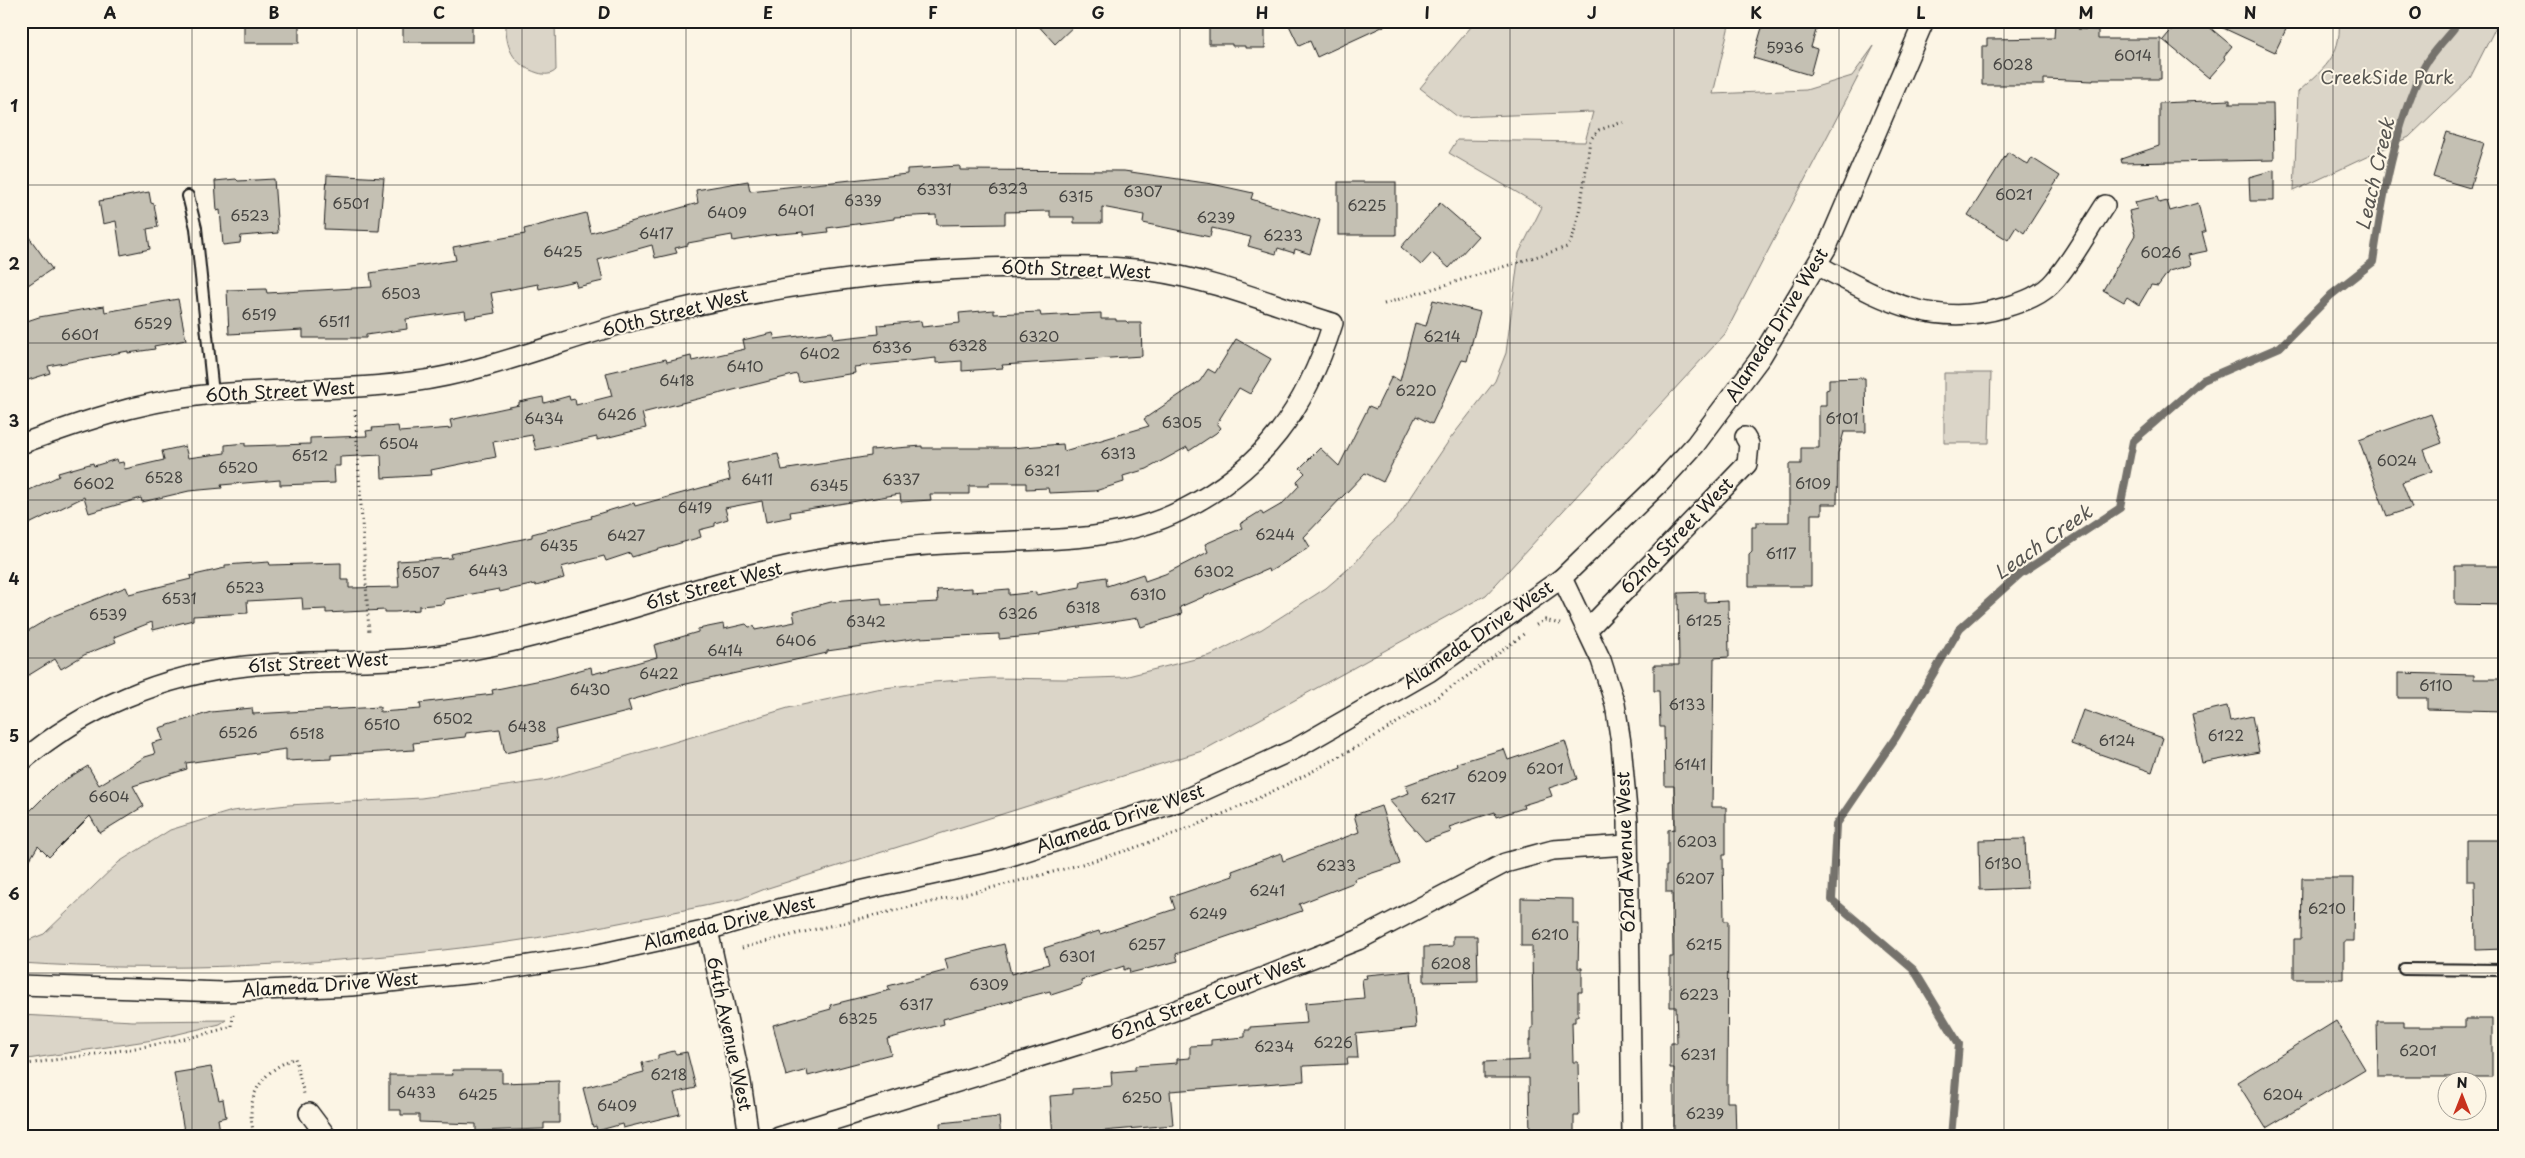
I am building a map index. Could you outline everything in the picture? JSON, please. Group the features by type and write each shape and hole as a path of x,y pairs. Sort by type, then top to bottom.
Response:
{"street":[{"name":"Alameda Drive West","path":"21,985 223,992 352,986 476,973 594,955 708,930 782,908 994,860 1181,801 1295,749 1429,672 1562,578 1661,482 1695,445 1761,356 1827,247 1924,21"},
{"path":"1817,265 1884,300 1915,311 1954,316 1992,312 2028,301 2054,281 2105,205"},
{"name":"60th Street West","path":"21,444 77,423 137,407 213,394 353,388 413,382 466,371 632,321 722,299 855,278 968,268 1069,267 1151,271 1192,279 1333,323"},
{"name":"61st Street West","path":"21,762 66,728 116,701 152,687 197,674 247,666 371,662 427,657 509,643 565,629 735,578 816,560 887,549 959,543 1089,537 1122,531 1156,521 1183,510 1226,484 1245,468 1276,436 1301,401 1316,371 1333,323"},
{"name":"62nd Street West","path":"1588,629 1747,464 1749,444 1745,437"},
{"name":"62nd Avenue West","path":"1562,578 1588,629 1601,660 1615,704 1626,789 1632,1137"},
{"name":"62nd Street Court West","path":"779,1137 1106,1036 1232,990 1358,940 1505,862 1553,850 1627,845"},
{"name":"64th Avenue West","path":"708,930 741,1082 749,1137"},
{"path":"309,1113 327,1137"}],"lane":[{"path":"188,196 196,228 213,394"},
{"path":"2404,969 2504,970"}],"path":[{"path":"1384,304 1567,247 1572,242 1576,226 1590,140 1599,130 1626,121"},
{"path":"355,410 369,632"},
{"path":"1545,620 1552,614"},
{"path":"21,1065 183,1038 218,1030 232,1026 233,1012"},
{"path":"256,1137 251,1123 251,1105 256,1088 267,1074 279,1064 295,1058 309,1113"}],"green space":[{"path":"506,21 555,21 556,70 548,74 538,73 516,60 507,39"},
{"path":"1476,21 1730,21 1713,94 1806,90 1852,76 1874,46 1725,334 1486,595 1202,751 765,889 740,899 605,926 503,943 302,963 133,967 21,963 21,943 44,934 119,862 170,830 232,811 288,805 421,798 548,780 788,708 876,689 933,682 991,678 1064,679 1124,677 1211,655 1262,629 1326,588 1355,563 1374,540 1395,521 1450,439 1495,381 1506,353 1519,253 1542,207 1449,153 1457,140 1585,142 1593,112 1458,117 1420,88"},
{"name":"CreekSide Park","path":"2339,21 2499,21 2470,78 2409,137 2294,191 2298,92 2329,62 2337,44"},
{"path":"1944,373 1991,373 1989,443 1944,443"},
{"path":"21,1015 133,1021 226,1020 220,1024 153,1040 21,1060"}],"building":[{"path":"244,21 299,21 299,43 244,43"},
{"path":"403,21 472,21 472,42 403,42"},
{"path":"1034,21 1079,21 1055,44"},
{"path":"1209,21 1265,21 1265,48 1245,48 1245,46 1232,46 1232,44 1209,44"},
{"path":"1287,21 1395,21 1317,57 1310,41 1299,46"},
{"path":"1764,21 1796,21 1817,27 1811,47 1817,49 1810,75 1753,58"},
{"path":"2179,21 2202,21 2232,46 2224,56 2225,60 2209,78 2163,40"},
{"path":"2208,21 2290,21 2275,52"},
{"path":"2055,23 2079,24 2078,29 2098,30 2098,39 2161,39 2161,79 2093,79 2093,81 2044,79 2044,85 1982,85 1982,46 1987,46 1987,39 2054,38"},
{"path":"2230,100 2230,104 2273,104 2274,160 2122,163 2121,159 2159,146 2159,103"},
{"path":"2447,132 2484,143 2470,188 2433,177"},
{"path":"2008,152 2028,165 2032,158 2060,176 2024,233 2016,227 2008,240 1968,215"},
{"path":"960,166 960,170 1124,171 1212,184 1253,193 1251,199 1320,220 1310,254 1295,249 1294,253 1278,248 1276,254 1248,246 1251,237 1212,228 1210,237 1143,223 1144,215 1102,207 1102,223 1074,223 1074,217 1050,217 1050,211 1005,212 1005,224 937,225 936,215 894,217 894,219 827,228 828,232 803,235 803,232 733,241 732,235 688,243 688,245 675,248 677,253 655,258 652,245 598,260 603,281 577,287 575,281 539,289 538,284 491,293 495,313 466,318 465,311 406,319 407,329 366,335 366,338 303,338 303,330 229,334 227,290 266,289 267,293 372,287 370,273 456,260 453,247 525,234 524,229 586,213 591,233 698,203 696,190 748,181 750,191 907,174 907,169"},
{"path":"2274,170 2274,201 2250,201 2249,177"},
{"path":"327,175 384,178 379,231 324,229"},
{"path":"236,179 238,181 274,179 278,233 241,236 240,243 223,245 220,210 217,211 215,181"},
{"path":"1338,182 1396,182 1396,235 1338,235"},
{"path":"149,192 151,203 154,204 158,227 147,229 150,249 121,255 116,221 103,224 99,201"},
{"path":"2157,197 2159,203 2167,201 2170,211 2198,203 2205,232 2202,232 2207,251 2188,255 2191,265 2169,271 2158,286 2151,285 2139,305 2127,297 2124,302 2103,290 2135,235 2129,211 2137,209 2135,202"},
{"path":"1440,203 1478,236 1449,268 1432,253 1421,265 1401,247"},
{"path":"21,226 52,269 28,285 21,275"},
{"path":"178,299 186,340 154,346 155,349 128,353 128,351 48,366 50,373 25,381 21,369 21,323 39,317 104,306 105,312"},
{"path":"1433,300 1480,312 1467,361 1462,360 1432,424 1416,416 1383,482 1365,473 1304,537 1310,547 1269,572 1268,569 1180,607 1182,614 1141,627 1138,618 1040,633 1040,635 999,639 999,634 919,638 827,651 827,653 682,685 628,701 631,711 555,730 557,742 505,753 500,729 466,733 465,737 413,743 414,750 331,755 331,759 286,761 286,749 186,763 187,769 133,786 144,806 100,833 90,816 49,857 38,846 21,874 21,820 55,786 88,766 99,785 145,757 155,754 152,743 163,740 159,728 211,712 252,708 253,714 380,707 380,712 421,709 420,703 493,694 492,690 551,678 591,667 592,674 657,657 654,645 698,632 698,629 723,624 724,629 746,624 749,627 754,626 755,630 795,622 793,612 831,602 881,598 882,605 938,602 937,590 972,588 972,592 1009,589 1009,595 1036,592 1036,595 1080,587 1081,581 1106,577 1107,586 1143,574 1145,581 1165,574 1208,552 1205,544 1242,528 1240,524 1261,511 1263,515 1282,504 1299,486 1297,481 1305,473 1300,468 1320,448 1339,466 1369,406 1376,409 1392,376 1400,381 1415,323 1426,326"},
{"path":"994,310 994,314 1040,312 1041,316 1101,313 1101,319 1141,323 1142,356 1002,365 1003,368 962,371 962,361 936,363 936,358 854,367 855,373 799,382 797,374 642,413 646,428 597,440 597,437 536,450 532,435 493,442 496,457 431,470 432,475 382,478 381,455 340,457 340,466 334,466 335,483 280,485 280,480 221,485 222,488 189,491 142,502 141,498 89,513 84,497 21,528 21,494 59,476 58,473 93,463 94,466 117,459 118,463 123,462 125,469 164,460 162,451 185,446 188,458 225,453 225,445 245,443 245,446 310,444 310,438 367,436 366,431 373,430 372,428 398,426 399,432 452,428 450,420 519,405 519,402 543,397 544,403 569,396 570,400 575,399 576,405 612,396 606,373 666,359 667,362 691,356 692,361 745,349 743,340 773,333 775,339 832,332 833,339 879,334 878,325 921,321 922,327 960,323 959,313"},
{"path":"1236,339 1271,359 1250,394 1239,388 1217,423 1221,428 1189,451 1187,447 1147,469 1123,476 1124,482 1095,491 1049,493 1048,488 1026,489 1026,483 989,483 989,486 969,486 969,494 930,494 931,500 901,502 900,494 790,512 791,517 766,522 762,501 725,508 728,519 715,523 715,526 699,530 701,537 632,557 630,553 606,561 604,556 561,567 564,578 536,586 535,584 500,592 499,589 445,599 444,604 419,606 419,610 395,612 385,612 385,610 326,613 326,609 303,610 302,598 247,601 248,613 193,616 193,620 153,630 152,622 114,637 116,642 84,655 61,669 55,659 21,680 21,635 51,617 126,587 129,594 191,579 190,576 225,568 225,565 269,562 270,565 341,563 341,580 349,580 349,588 399,587 397,561 452,558 451,554 532,537 532,534 592,518 591,516 634,503 635,506 730,480 727,464 778,454 782,470 871,456 871,450 922,446 922,448 1010,448 1063,444 1064,451 1149,426 1144,419 1200,381 1208,369 1215,373"},
{"path":"1865,378 1866,432 1844,432 1838,453 1837,504 1822,504 1822,514 1811,514 1811,586 1749,586 1749,555 1752,552 1752,527 1756,527 1756,522 1789,522 1789,464 1801,464 1801,448 1819,448 1819,406 1826,406 1826,390 1829,389 1829,379"},
{"path":"2431,414 2442,443 2424,450 2432,471 2402,482 2412,508 2387,516 2359,440"},
{"path":"2455,566 2504,566 2504,605 2455,604"},
{"path":"1705,592 1705,602 1728,601 1729,657 1714,658 1712,807 1726,807 1726,855 1723,855 1724,921 1728,921 1727,1102 1735,1102 1736,1137 1674,1137 1674,1068 1670,1068 1670,1043 1677,1043 1676,1007 1670,1007 1670,957 1673,957 1672,892 1666,892 1666,866 1668,866 1668,830 1675,829 1674,786 1665,786 1664,727 1660,727 1659,691 1654,691 1654,665 1679,665 1678,593"},
{"path":"2398,673 2474,675 2474,679 2504,679 2504,711 2427,709 2427,698 2398,698"},
{"path":"2227,706 2230,721 2252,716 2259,752 2202,763 2192,714"},
{"path":"2083,710 2163,738 2152,772 2071,744"},
{"path":"1565,741 1577,779 1549,788 1552,796 1523,805 1524,808 1496,817 1495,812 1449,827 1451,832 1425,841 1389,800 1409,793 1406,785 1458,766 1457,763 1504,749 1508,760"},
{"path":"1381,806 1400,864 1354,879 1355,882 1299,904 1302,911 1176,954 1178,961 1130,973 1129,968 1124,970 1124,966 1081,980 1082,985 1051,995 1050,991 943,1019 944,1024 887,1039 891,1054 808,1076 807,1070 786,1076 773,1025 831,1009 830,1005 890,990 888,986 948,970 945,959 1004,944 1011,974 1049,964 1044,948 1099,931 1100,934 1175,909 1171,897 1233,876 1232,871 1281,853 1283,861 1359,832 1354,815"},
{"path":"2025,839 2027,888 1980,890 1979,840"},
{"path":"2467,840 2504,840 2504,949 2476,950 2475,881 2467,881"},
{"path":"2302,878 2354,878 2353,941 2344,941 2344,979 2294,979 2294,939 2301,939"},
{"path":"1521,898 1573,899 1573,924 1579,924 1578,968 1582,968 1582,992 1578,992 1578,1016 1575,1016 1575,1022 1572,1022 1573,1062 1578,1062 1579,1116 1574,1116 1574,1137 1530,1137 1529,1078 1484,1078 1484,1062 1529,1060 1529,1040 1531,1040 1531,1028 1533,1028 1532,946 1521,946"},
{"path":"1453,936 1477,936 1478,981 1424,982 1424,947 1453,946"},
{"path":"1411,971 1416,1028 1356,1034 1358,1058 1347,1058 1348,1064 1303,1066 1304,1081 1170,1091 1173,1125 1103,1131 1104,1137 1053,1137 1050,1096 1072,1094 1072,1089 1112,1086 1111,1072 1135,1070 1135,1066 1177,1063 1177,1059 1190,1058 1190,1046 1211,1045 1211,1040 1245,1037 1245,1030 1250,1030 1250,1027 1307,1023 1305,1003 1364,998 1362,979 1367,978 1366,975"},
{"path":"2465,1019 2492,1019 2492,1077 2488,1077 2488,1070 2438,1070 2438,1077 2378,1077 2377,1021 2404,1021 2404,1027 2465,1027"},
{"path":"2336,1021 2365,1069 2266,1128 2237,1082"},
{"path":"674,1051 676,1054 687,1052 696,1088 674,1093 680,1114 623,1128 622,1124 597,1131 596,1126 593,1127 583,1088 644,1072 642,1063 658,1059 658,1055"},
{"path":"211,1067 219,1100 223,1099 226,1117 218,1119 221,1137 185,1137 174,1073"},
{"path":"452,1070 502,1070 502,1083 559,1081 559,1123 544,1123 544,1129 476,1131 476,1124 419,1122 419,1115 401,1115 401,1110 389,1110 389,1075 453,1075"},
{"path":"999,1117 1001,1137 941,1137 940,1123"}],"waterway":[{"name":"Leach Creek","path":"1951,1137 1959,1044 1914,970 1832,900 1836,825 1896,737 1960,628 2020,574 2120,508 2133,441 2203,380 2280,347 2331,295 2373,262 2385,188 2397,138 2413,90 2426,63 2454,28 2455,21"}]}
